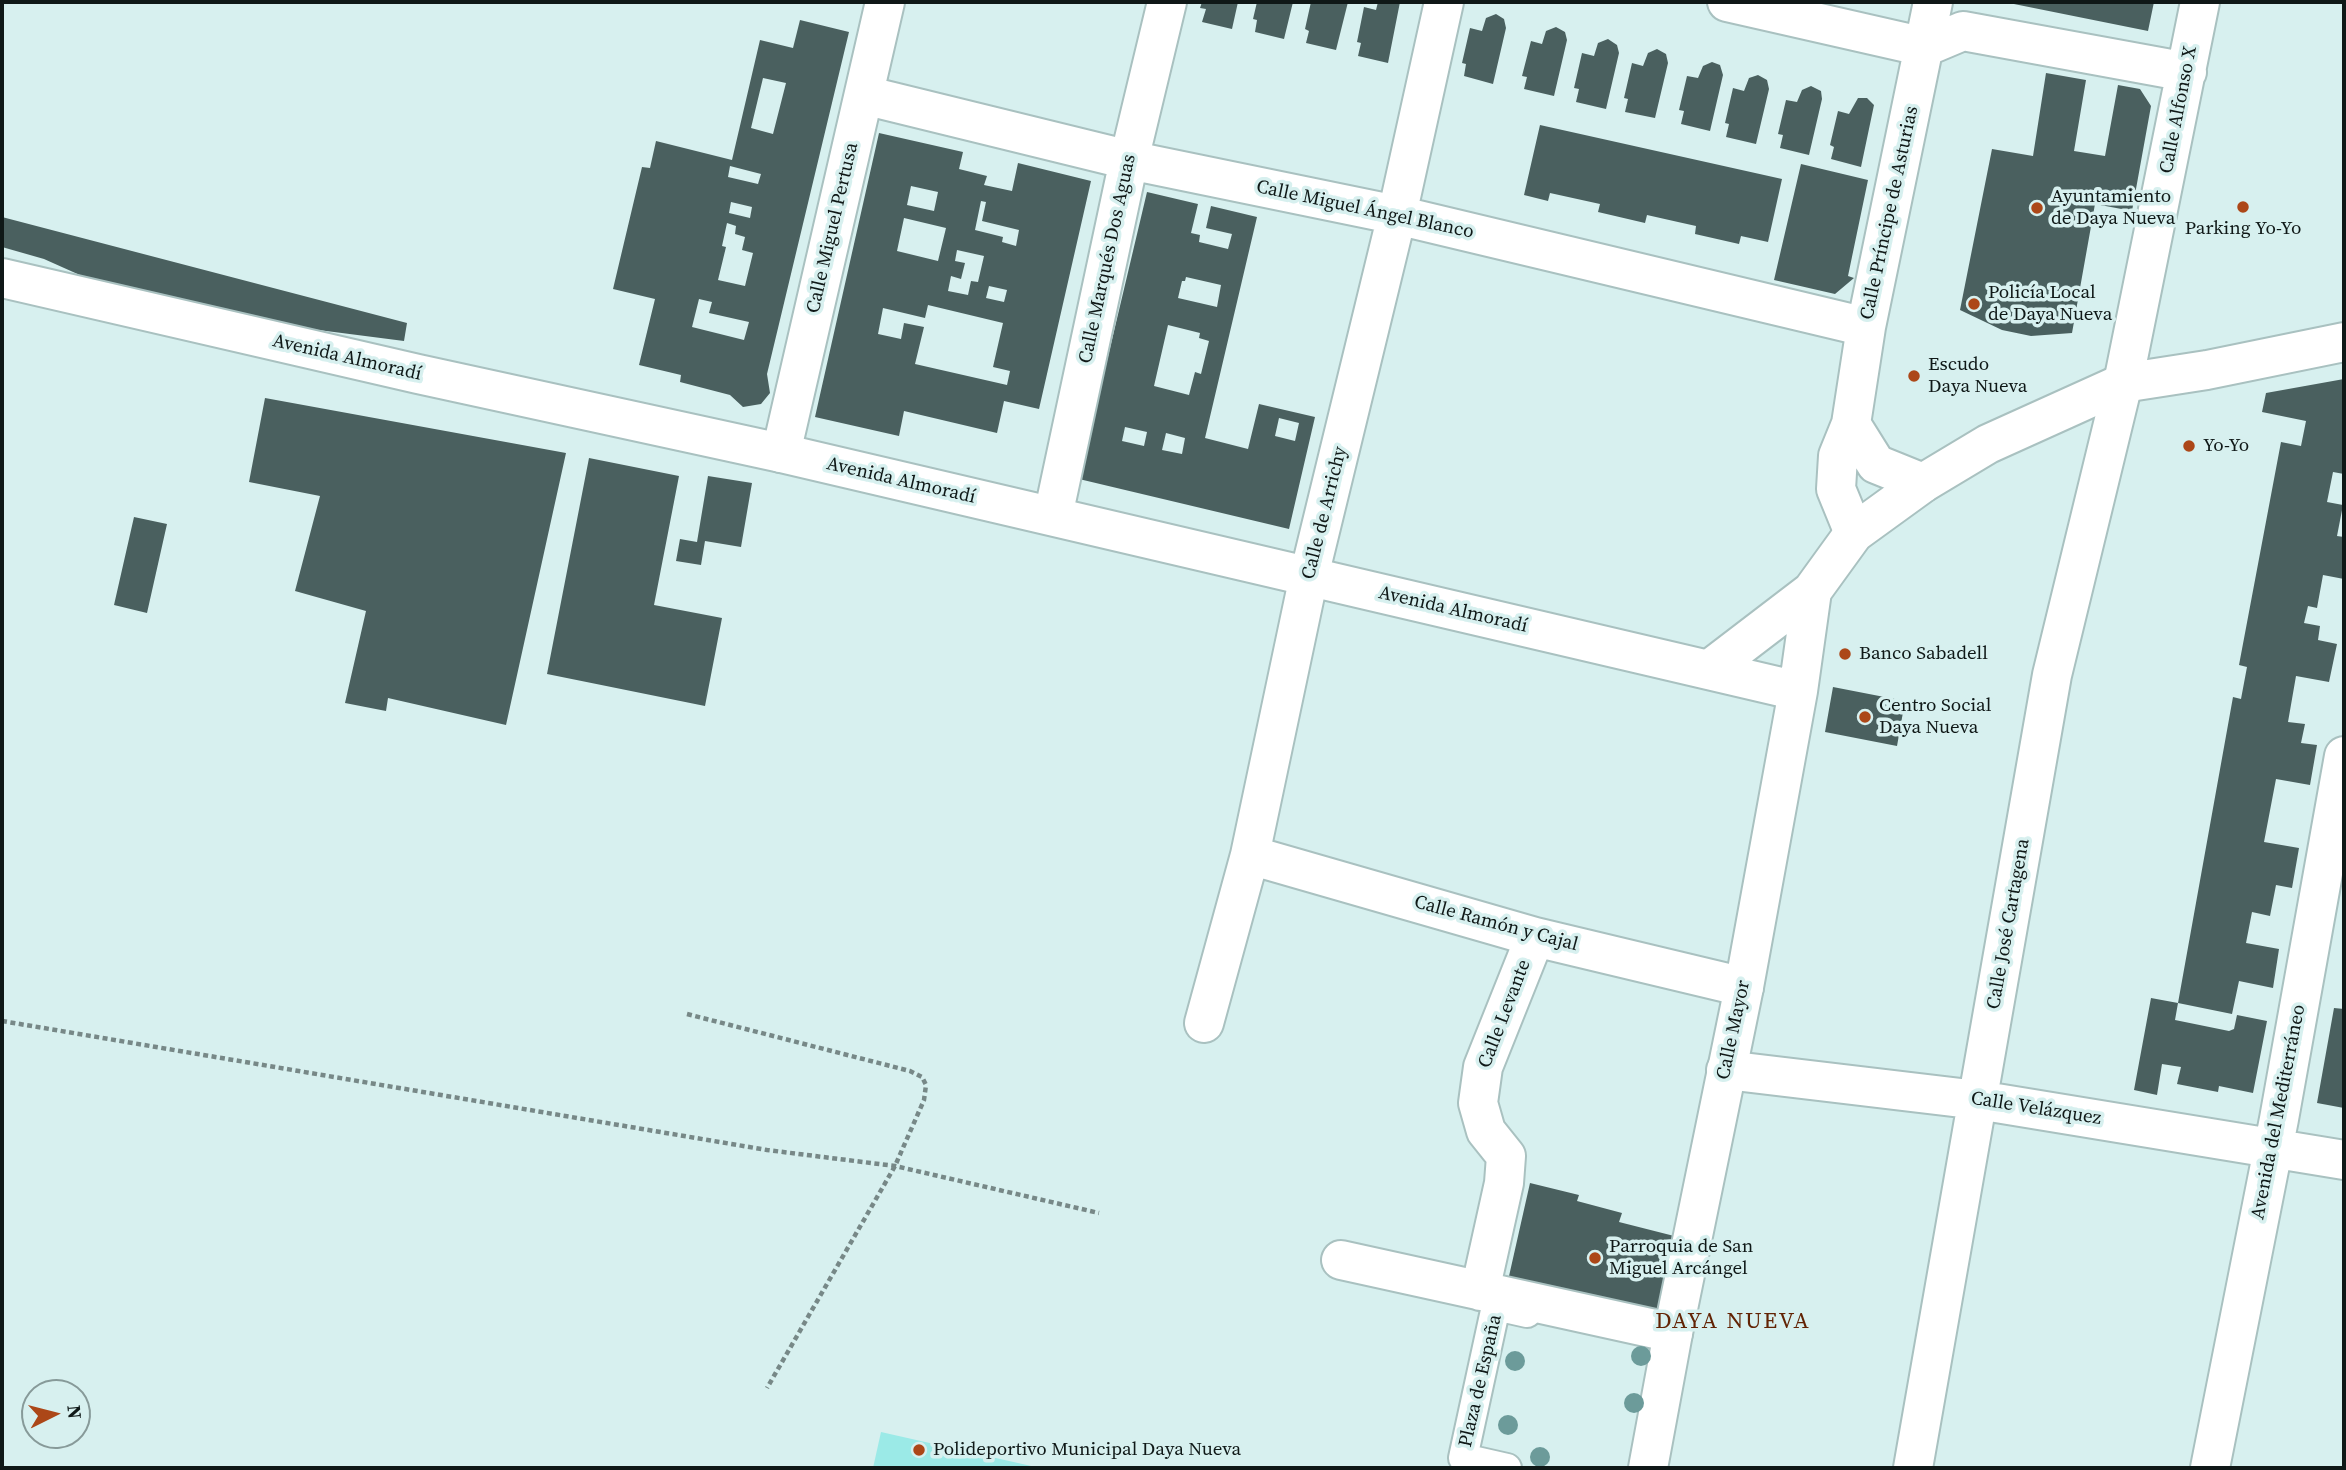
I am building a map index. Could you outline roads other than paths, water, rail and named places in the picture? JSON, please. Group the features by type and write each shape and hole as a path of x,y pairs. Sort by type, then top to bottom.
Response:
{"street":[{"name":"Calle Miguel Pertusa","path":"781,453 885,2"},
{"name":"Calle Marqués Dos Aguas","path":"1053,516 1129,160 1167,2"},
{"name":"Calle de Arrichy","path":"1204,1023 1250,855 1309,576 1397,215 1444,2"},
{"path":"1727,2 1925,47 1963,31 2187,72"},
{"name":"Calle Príncipe de Asturias","path":"1854,533 1836,488 1838,456 1851,424 1866,327 1933,2"},
{"name":"Calle Alfonso X","path":"2123,383 2200,2"},
{"name":"Calle Miguel Ángel Blanco","path":"864,95 1129,160 1397,215 1866,327"},
{"name":"Avenida Almoradí","path":"2,278 781,453 1798,691"},
{"path":"1710,669 1812,591 1854,533 1923,483 1988,444 2123,383 2207,370 2344,342"},
{"name":"Calle José Cartagena","path":"1913,1468 2052,674 2123,383"},
{"path":"1851,424 1876,464 1923,483"},
{"name":"Calle Mayor","path":"1648,1468 1744,987 1798,691 1812,591"},
{"name":"Avenida del Mediterráneo","path":"2210,1468 2274,1147 2344,756"},
{"name":"Calle Ramón y Cajal","path":"1250,855 1535,937 1744,987"},
{"name":"Calle Levante","path":"1480,1291 1504,1182 1506,1156 1486,1131 1478,1103 1483,1067 1535,937"},
{"name":"Calle Velázquez","path":"1726,1070 1978,1100 2344,1160"},
{"path":"1341,1260 1673,1333"},
{"name":"Plaza de España","path":"1494,1467 1463,1458 1496,1306 1665,1343 1638,1468"}],"place":[{"name":"Parking Yo-Yo","path":"2243,207"},
{"name":"Ayuntamiento de Daya Nueva","path":"2037,208"},
{"name":"Policía Local de Daya Nueva","path":"1974,304"},
{"name":"Escudo Daya Nueva","path":"1914,376"},
{"name":"Yo-Yo","path":"2189,446"},
{"name":"Banco Sabadell","path":"1845,654"},
{"name":"Centro Social Daya Nueva","path":"1865,717"},
{"name":"Parroquia de San Miguel Arcángel","path":"1595,1258"},
{"name":"Polideportivo Municipal Daya Nueva","path":"919,1450"}],"district":[{"name":"DAYA NUEVA","path":"1733,1322"}]}
